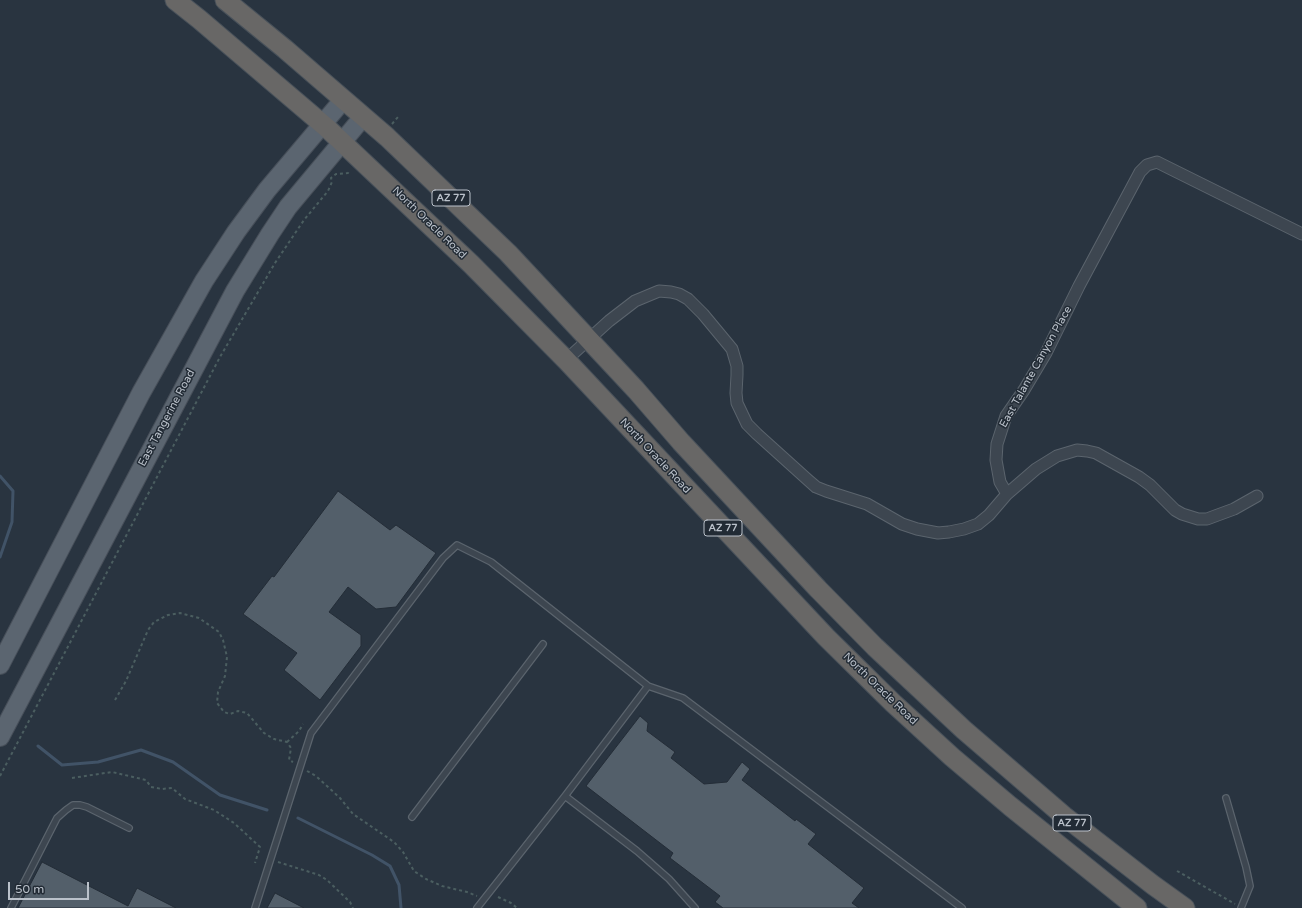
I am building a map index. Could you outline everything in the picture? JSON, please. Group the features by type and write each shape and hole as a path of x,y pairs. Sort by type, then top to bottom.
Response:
{"highway":[{"name":"North Oracle Road","path":"175,0 323,124 471,264 566,360 857,668 963,767 1137,908"},
{"name":"AZ 77","path":"225,0 388,137 466,211 536,282 818,589 875,647 964,730 1064,816 1153,886 1186,908"}],"main road":[{"path":"0,665 142,393 204,281 236,232 267,190 343,100"},
{"name":"East Tangerine Road","path":"0,737 235,290 288,207 363,116"}],"street":[{"name":"East Talante Canyon Place","path":"1007,494 1000,482 996,460 997,444 1006,416 1024,390 1046,353 1079,286 1136,178 1147,165 1157,162 1167,166 1302,234"},
{"path":"566,360 613,318 635,301 658,291 679,294 703,314 732,349 737,366 737,403 747,424 757,434 816,487 867,504 902,524 917,529 949,532 978,524 989,515 1007,494 1036,469 1057,456 1077,450 1087,450 1096,453 1139,477 1150,485 1175,510 1198,520 1207,519 1234,509 1257,496"}],"lane":[{"path":"256,908 311,733 443,558 457,545 491,562 648,686 683,698 962,908"},
{"path":"412,817 543,644"},
{"path":"477,908 565,796 648,686"},
{"path":"565,796 637,851 669,879 695,908"},
{"path":"1226,798 1250,886 1241,908"},
{"path":"10,908 57,818 73,805 87,807 129,828"}],"path":[{"path":"0,776 210,375 275,263 304,220 328,191 332,182 331,178 336,174 349,172"},
{"path":"115,700 126,681 148,630 154,622 168,615 180,613 199,618 219,632 223,640 227,657 225,676 218,692 217,704 224,712 230,714 238,711 247,713 264,733 274,739 287,742 291,748 289,760 300,766 306,766 305,770 316,776 340,798 353,814 394,842 403,852 414,871 442,886 468,892 477,896"},
{"path":"287,742 303,724"},
{"path":"72,778 112,772 146,780 151,787 162,789 172,788 185,799 214,810 234,823 260,847 256,863"},
{"path":"277,862 319,875 327,880 353,908"},
{"path":"1177,871 1241,908"},
{"path":"498,897 511,903 517,908"}],"building":[{"path":"338,491 390,530 396,525 436,553 396,607 376,609 348,587 329,612 361,635 361,646 320,700 284,670 297,653 243,614 272,576 274,577"},
{"path":"640,716 648,723 647,731 675,752 671,758 704,784 727,782 742,762 750,769 742,780 795,821 796,819 816,834 808,844 864,888 852,903 859,908 723,908 715,902 720,896 670,858 673,853 586,786"},
{"path":"42,862 128,906 137,888 176,908 18,908"},
{"path":"275,893 304,908 267,908"}],"waterway":[{"path":"0,476 13,491 12,522 0,557"},
{"path":"38,746 62,765 98,762 141,750 173,762 220,795 267,810"},
{"path":"298,818 372,855 390,866 399,885 401,908"}]}
